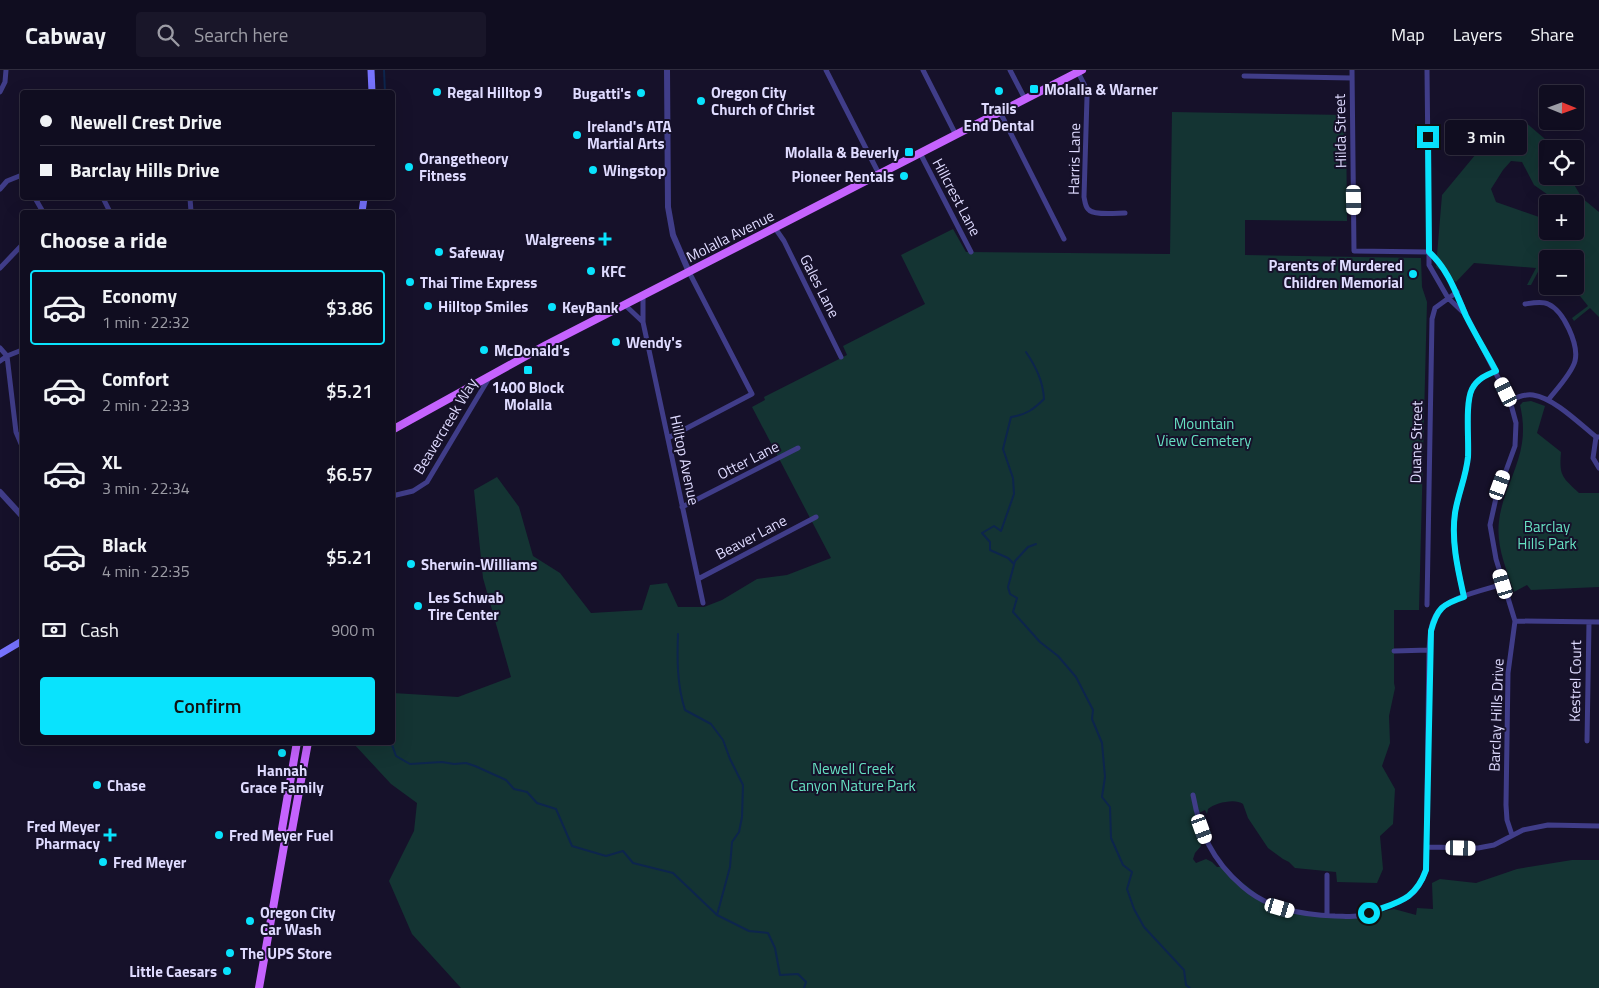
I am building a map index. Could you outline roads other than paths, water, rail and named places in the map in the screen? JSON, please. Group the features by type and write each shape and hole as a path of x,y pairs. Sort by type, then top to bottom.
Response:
{"main road":[{"path":"370,70 372,90"},
{"name":"Molalla Avenue","path":"395,428 546,345 1080,71"},
{"path":"0,654 20,642"},
{"path":"285,840 282,829 296,745"},
{"path":"258,988 285,840 292,830 307,745"},
{"path":"294,760 295,777 291,802 292,808 296,810"}],"street":[{"path":"0,92 5,82 6,70"},
{"path":"667,70 668,207 673,235 689,272 752,394 668,438"},
{"path":"826,70 879,174"},
{"path":"924,70 956,135"},
{"path":"1010,70 1025,99"},
{"name":"Hilda Street","path":"1352,70 1354,251 1429,252"},
{"name":"Barclay Hills Drive","path":"1427,70 1429,265 1448,298 1466,315"},
{"name":"Harris Lane","path":"1080,71 1087,97 1084,197 1086,205 1091,212 1125,213"},
{"path":"1244,76 1352,78"},
{"path":"1000,112 1064,239"},
{"name":"Hillcrest Lane","path":"920,153 971,252"},
{"path":"0,188 7,181 20,176"},
{"name":"Gales Lane","path":"775,228 784,241 841,356"},
{"path":"0,268 20,247"},
{"name":"Barclay Hills Drive","path":"1429,252 1439,261 1456,292 1510,401 1516,423 1515,446 1496,498 1490,525 1493,548 1515,621 1508,673 1506,805 1507,820 1512,835"},
{"name":"Duane Street","path":"1427,605 1432,319 1434,308 1456,292"},
{"name":"Hilltop Avenue","path":"642,296 643,322 703,603"},
{"path":"1525,304 1546,303 1556,309 1560,313 1575,343 1576,355 1573,366 1548,400"},
{"path":"625,305 643,322"},
{"path":"0,348 7,356 16,432 20,441"},
{"path":"0,361 20,351"},
{"path":"1464,597 1458,568 1454,531 1455,512 1466,467 1470,394 1477,381 1496,371"},
{"name":"Beavercreek Way","path":"395,495 425,485 490,376"},
{"path":"1510,401 1528,395 1548,400 1598,437 1593,458 1599,468"},
{"name":"Otter Lane","path":"682,507 798,448"},
{"path":"0,492 20,512"},
{"name":"Beaver Lane","path":"698,579 816,517"},
{"path":"1193,795 1197,815 1207,843 1216,858 1243,887 1280,908 1309,914 1357,916 1403,900 1413,893 1421,883 1426,870 1429,650 1435,616 1448,602 1503,584"},
{"path":"1515,621 1599,622"},
{"name":"Kestrel Court","path":"1587,741 1589,622"},
{"path":"1394,651 1429,650"},
{"path":"1427,847 1478,848 1494,845 1523,830 1548,825 1599,826"},
{"path":"1327,875 1327,915"}],"waterway":[{"path":"384,70 385,90"},
{"path":"1014,564 1008,558 990,550 990,542 982,533 994,526 1001,531 1014,494 1013,478 1003,449 1011,417 1029,411 1044,399 1038,374 1026,352"},
{"path":"1036,544 1028,547 1015,561 1008,587 1010,594 1017,598 1013,612 1040,642 1058,656 1076,677 1093,710 1092,719 1102,743 1105,777 1102,797 1110,807 1111,838 1123,865 1132,872 1127,889 1134,909 1144,927 1184,970 1186,985 1190,988"},
{"path":"678,634 678,672 685,710 711,724 723,740 743,785 742,817 739,832 732,842 730,867 717,915"},
{"path":"392,745 396,756 410,764 466,763 506,780 514,789 527,792 537,803 556,809 572,846 606,856 623,851 633,863 673,873 717,915 749,931 768,933 775,948 780,975 798,974 806,982 804,988"}],"place":[{"name":"Molalla & Warner","path":"1034,89"},
{"name":"Trails End Dental","path":"999,91"},
{"name":"Regal Hilltop 9","path":"437,92"},
{"name":"Bugatti's","path":"641,93"},
{"name":"Oregon City Church of Christ","path":"701,101"},
{"name":"Ireland's ATA Martial Arts","path":"577,135"},
{"name":"Molalla & Beverly","path":"909,152"},
{"name":"Orangetheory Fitness","path":"409,167"},
{"name":"Wingstop","path":"593,170"},
{"name":"Pioneer Rentals","path":"904,176"},
{"name":"Walgreens","path":"605,239"},
{"name":"Safeway","path":"439,252"},
{"name":"KFC","path":"591,271"},
{"name":"Parents of Murdered Children Memorial","path":"1413,274"},
{"name":"Thai Time Express","path":"410,282"},
{"name":"Hilltop Smiles","path":"428,306"},
{"name":"KeyBank","path":"552,307"},
{"name":"Wendy's","path":"616,342"},
{"name":"McDonald's","path":"484,350"},
{"name":"1400 Block Molalla","path":"528,370"},
{"name":"Sherwin-Williams","path":"411,564"},
{"name":"Les Schwab Tire Center","path":"418,606"},
{"name":"Hannah Grace Family","path":"282,753"},
{"name":"Chase","path":"97,785"},
{"name":"Fred Meyer Pharmacy","path":"110,835"},
{"name":"Fred Meyer Fuel","path":"219,835"},
{"name":"Fred Meyer","path":"103,862"},
{"name":"Oregon City Car Wash","path":"250,921"},
{"name":"The UPS Store","path":"230,953"},
{"name":"Little Caesars","path":"227,971"}],"park label":[{"name":"Mountain View Cemetery","path":"1204,432"},
{"name":"Barclay Hills Park","path":"1547,534"},
{"name":"Newell Creek Canyon Nature Park","path":"853,776"}]}
